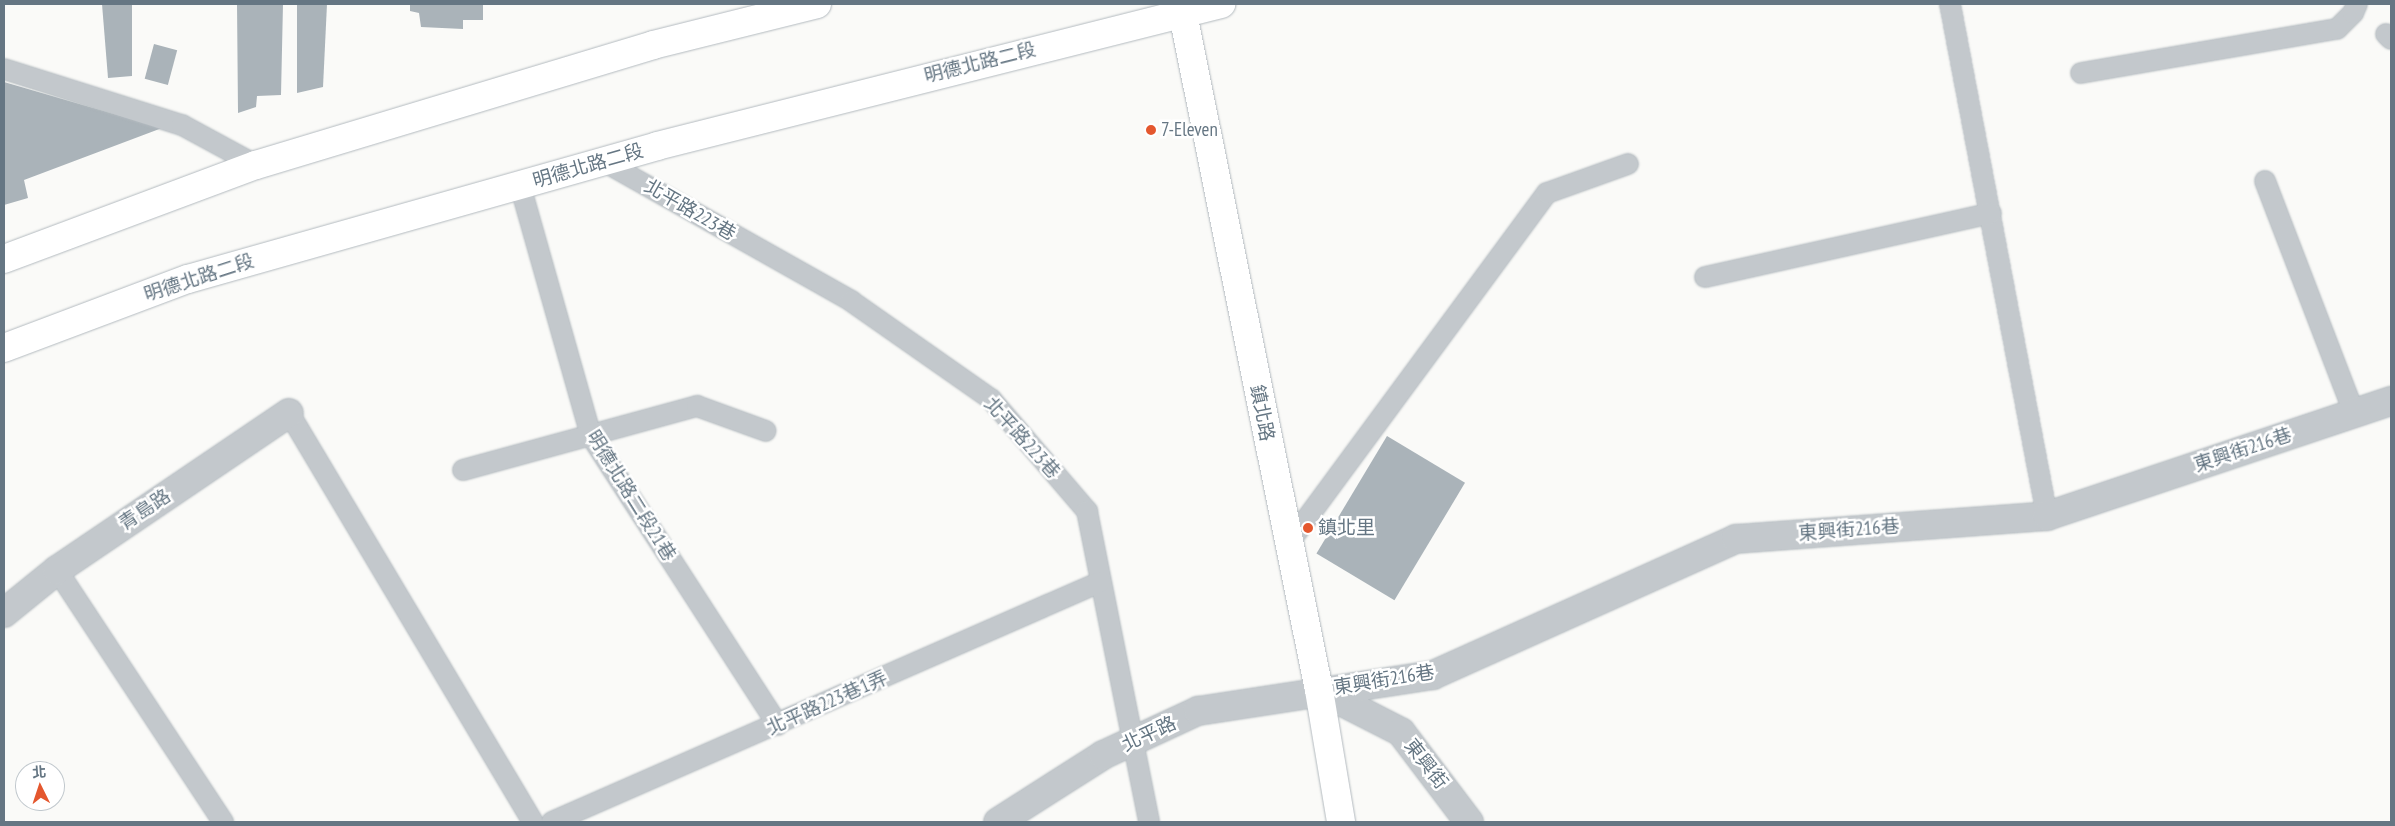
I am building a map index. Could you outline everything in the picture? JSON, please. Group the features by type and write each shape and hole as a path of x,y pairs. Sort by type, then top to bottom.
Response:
{"main road":[{"path":"4,259 256,165 653,45 817,4"},
{"name":"明德北路二段","path":"4,348 188,279 603,161 1181,8 1221,4"},
{"name":"鎮北路","path":"1181,8 1319,690 1341,822"}],"street":[{"name":"東興街216巷","path":"1319,690 1433,675 1736,538 2047,516 2391,401"},
{"name":"青島路","path":"4,613 57,570 289,413"},
{"name":"北平路","path":"998,822 1130,743 1198,711 1319,690"},
{"name":"東興街","path":"1319,690 1401,732 1469,822"}],"lane":[{"path":"1950,4 2047,516"},
{"path":"2081,73 2337,29 2354,14 2356,4"},
{"path":"4,69 182,125 256,165"},
{"name":"北平路223巷","path":"603,161 851,301 990,399 1087,511 1130,743 1149,822"},
{"path":"1288,544 1547,193 1628,164"},
{"path":"2265,181 2354,414"},
{"name":"明德北路二段21巷","path":"520,185 591,436 778,725"},
{"path":"1705,277 1991,213"},
{"path":"463,470 697,406 766,431"},
{"path":"289,413 533,822"},
{"path":"57,570 224,822"},
{"name":"北平路223巷1弄","path":"552,822 778,725 1100,582"}],"building":[{"path":"102,4 132,4 132,76 108,78"},
{"path":"237,4 283,4 281,95 257,96 256,107 238,113"},
{"path":"297,4 327,4 323,87 297,93"},
{"path":"410,4 483,4 483,20 463,20 463,29 421,27 419,13 410,11"},
{"path":"154,44 177,50 168,85 145,79"},
{"path":"4,82 162,128 24,180 28,198 4,205"},
{"path":"1387,436 1465,483 1394,600 1316,553"}],"place":[{"name":"7-Eleven","path":"1151,130"},
{"name":"鎮北里","path":"1308,528"}]}
